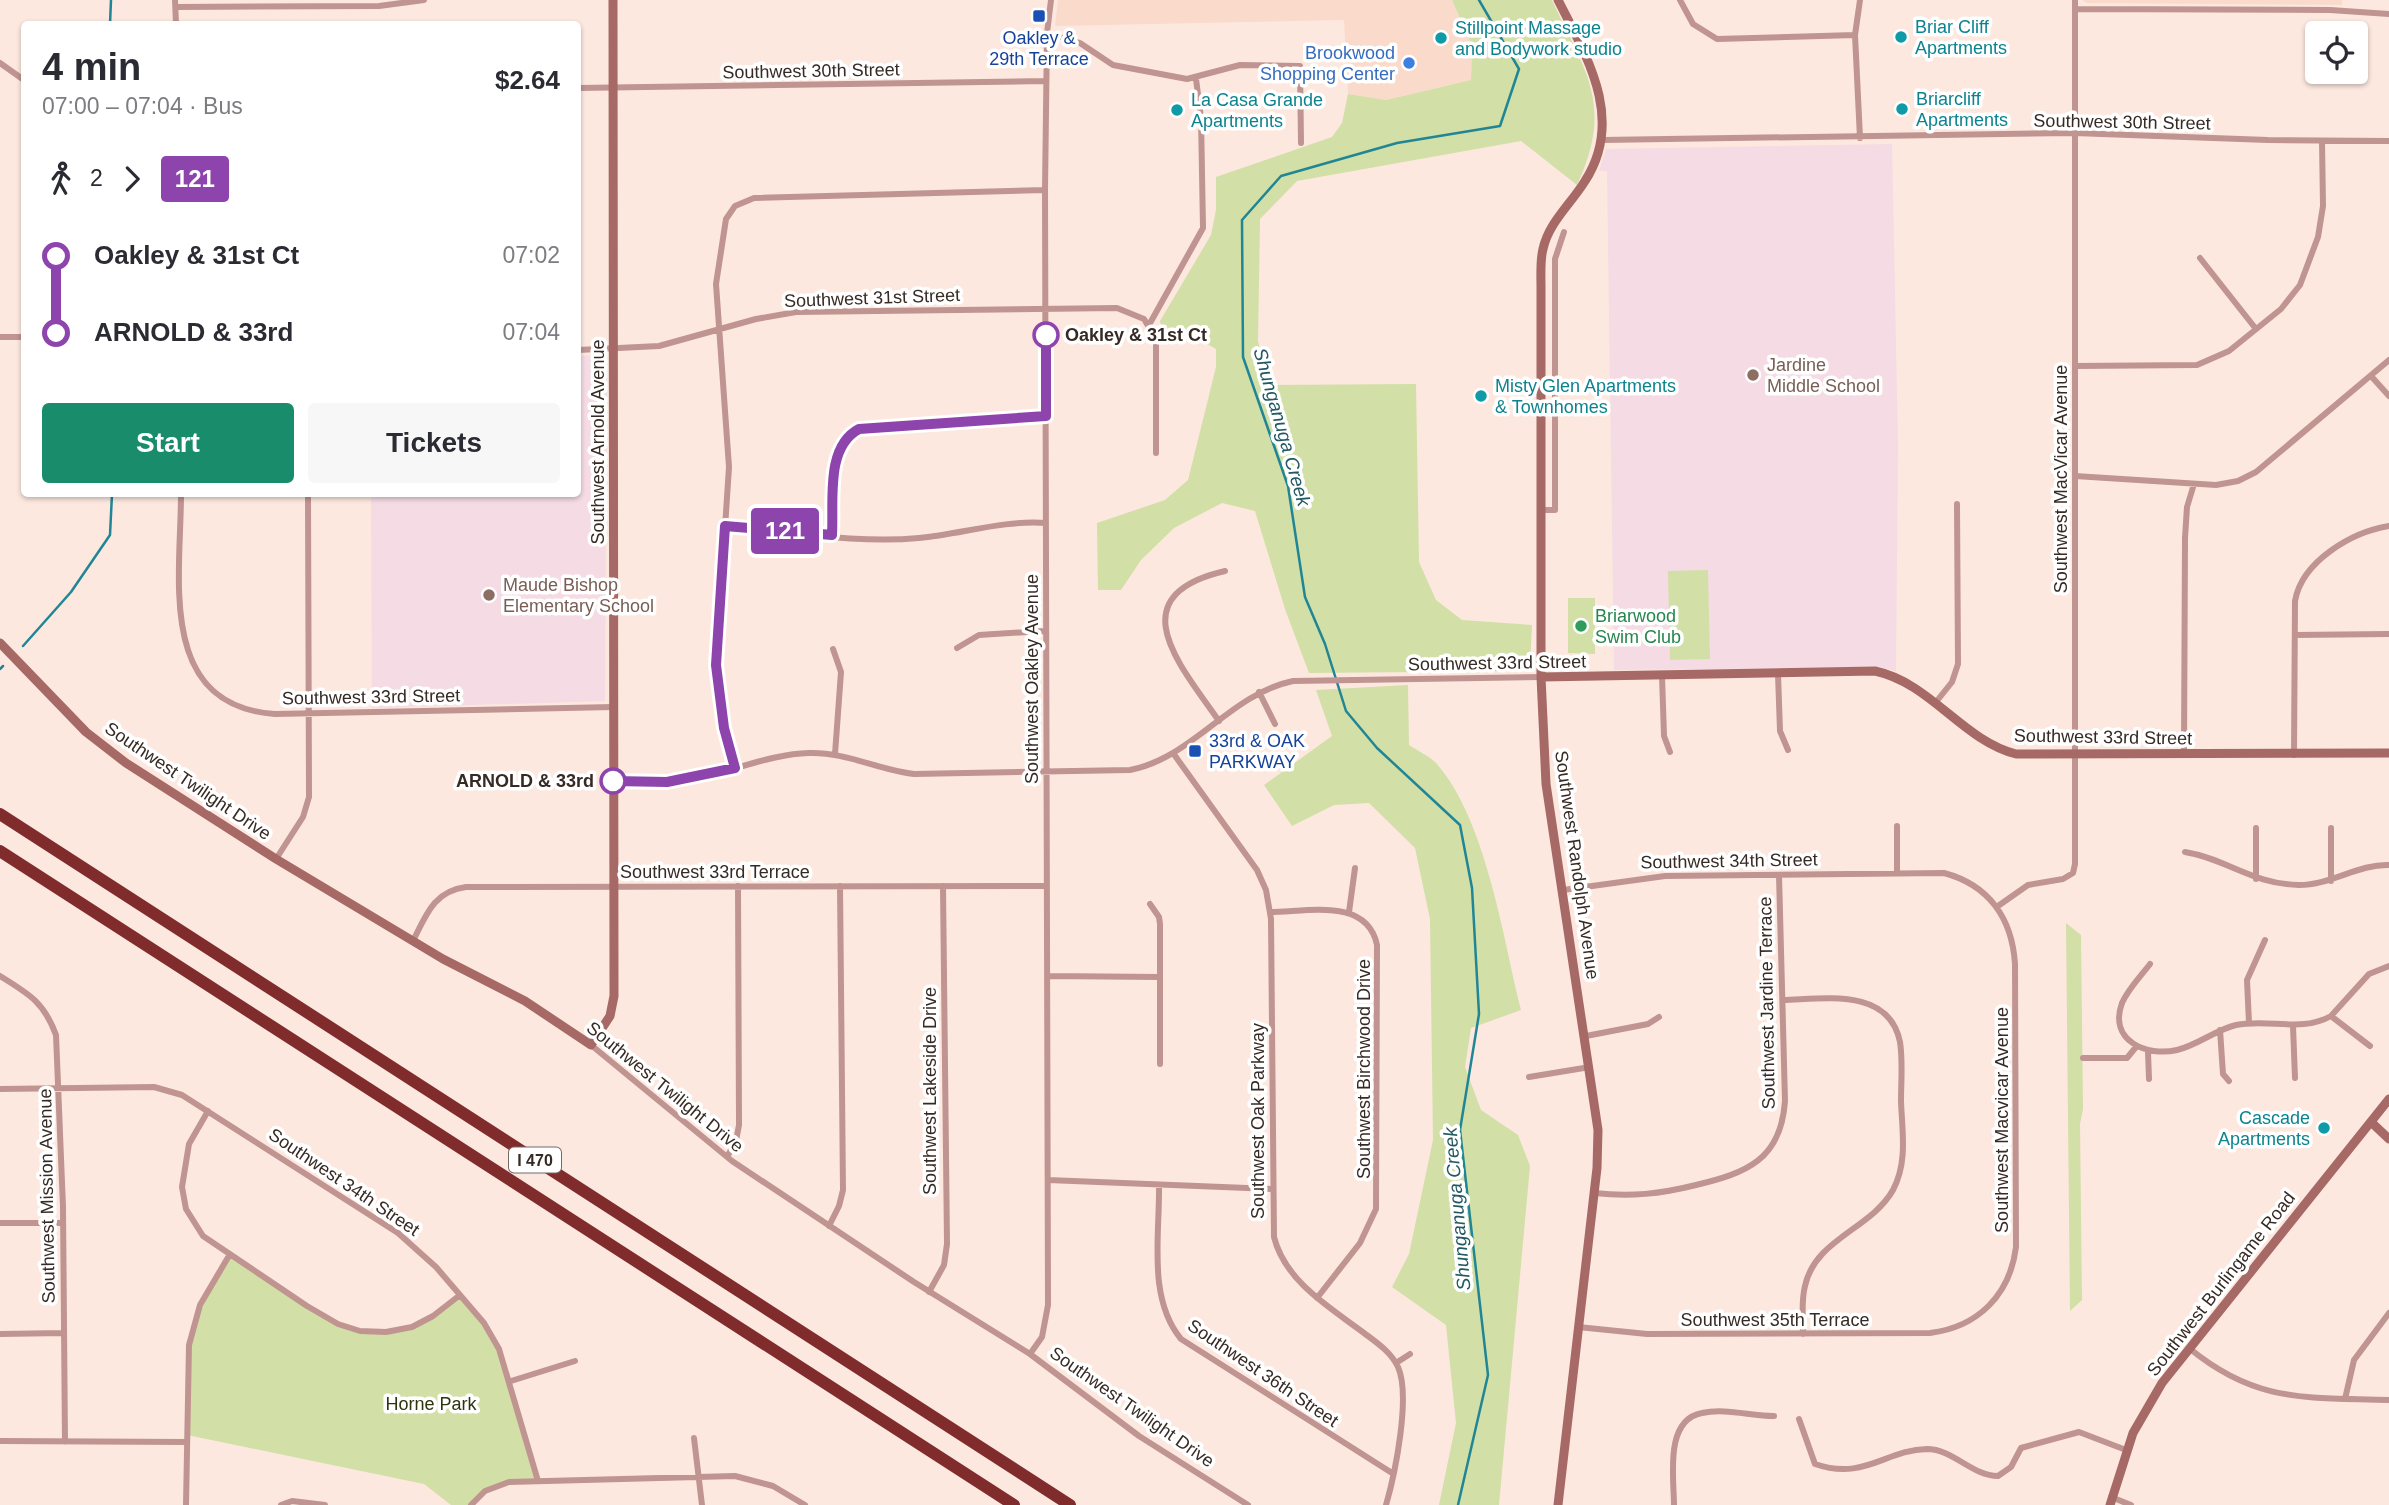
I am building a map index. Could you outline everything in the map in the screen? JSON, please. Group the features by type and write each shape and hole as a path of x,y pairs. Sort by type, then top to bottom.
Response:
{"highway":[{"name":"I 470","path":"0,814 1070,1505"},
{"name":"I 470","path":"0,851 1014,1505"}],"street":[{"path":"176,4 379,6 425,0"},
{"name":"Southwest Arnold Avenue","path":"591,1045 606,1024 613,1006 613,0"},
{"name":"Southwest Oakley Avenue","path":"1030,1354 1042,1337 1048,1313 1044,631 1045,81 1051,0"},
{"name":"Southwest Randolph Avenue","path":"1558,0 1597,80 1602,111 1602,140 1592,170 1557,218 1543,249 1541,295 1541,677 1546,784 1586,1036 1598,1130 1594,1193 1558,1505"},
{"path":"1680,0 1701,32 1723,40 1855,35"},
{"path":"1860,0 1855,35 1860,138"},
{"name":"Southwest MacVicar Avenue","path":"1998,906 2028,885 2063,879 2073,873 2075,864 2075,0"},
{"path":"2075,9 2330,10 2389,14"},
{"path":"1047,33 1080,43 1113,65 1196,79 1214,70 1240,65 1300,66 1301,142"},
{"path":"0,63 21,78"},
{"path":"1156,453 1157,345 1149,325 1203,228 1201,118 1196,79"},
{"name":"Southwest 30th Street","path":"581,88 1045,81"},
{"name":"Southwest 30th Street","path":"1602,140 2074,133 2389,141"},
{"path":"2075,366 2197,365 2229,351 2290,299 2308,269 2323,206 2322,141"},
{"path":"735,768 721,708 716,665 729,467 728,419 716,284 726,219 742,201 754,198 1045,191"},
{"path":"1542,510 1555,510 1555,259 1564,232"},
{"path":"2200,258 2256,329"},
{"path":"1541,295 1555,295"},
{"name":"Southwest 31st Street","path":"581,350 685,341 718,329 796,312 1117,308 1136,313 1149,325"},
{"path":"0,337 21,337"},
{"path":"2075,476 2224,485 2256,472 2389,360"},
{"path":"2371,376 2389,396"},
{"path":"1541,379 1555,379"},
{"path":"832,535 837,455 850,434 865,428 1046,416"},
{"path":"2184,753 2185,538 2187,507 2194,484"},
{"name":"Southwest 33rd Street","path":"181,497 181,623 186,650 194,667 210,688 225,699 264,713 612,707"},
{"path":"276,859 307,808 308,497"},
{"path":"1936,702 1952,682 1958,664 1957,504"},
{"path":"725,526 832,535 919,538 986,525 1046,523"},
{"path":"2294,755 2297,592 2311,569 2357,535 2389,526"},
{"path":"1219,721 1174,656 1167,641 1165,624 1173,600 1183,587 1198,577 1225,571"},
{"path":"957,648 979,635 1044,631"},
{"path":"2295,635 2389,634"},
{"name":"Southwest Twilight Drive","path":"0,643 102,745 276,859 413,941 525,1001 591,1045 726,1157 929,1292 1030,1354 1139,1436 1248,1505"},
{"path":"833,649 841,672 835,754"},
{"name":"Southwest 33rd Street","path":"613,783 679,780 784,755 835,754 890,771 914,774 1130,770 1153,764 1173,753 1259,692 1293,681 1875,671 1902,679 1986,741 2004,751 2030,755 2389,753"},
{"path":"1778,674 1780,731 1788,750"},
{"path":"1662,676 1664,736 1670,752"},
{"path":"1259,692 1275,724"},
{"name":"Southwest Oak Parkway","path":"1173,753 1257,870 1270,912 1272,1225 1277,1248 1289,1269 1317,1298 1383,1347 1396,1363"},
{"path":"1897,826 1897,872"},
{"path":"2256,828 2256,879"},
{"path":"2331,828 2331,881"},
{"path":"2185,852 2206,856 2256,879 2300,885 2331,881 2370,867 2389,865"},
{"path":"1270,912 1349,912 1355,868"},
{"name":"Southwest 34th Street","path":"1563,890 1638,878 1932,872 1955,876 1979,888 1998,906"},
{"name":"Southwest Jardine Terrace","path":"1594,1193 1631,1197 1659,1194 1731,1178 1762,1158 1776,1137 1784,1112 1779,875"},
{"name":"Southwest 33rd Terrace","path":"413,941 435,900 455,888 615,885 1046,886"},
{"path":"726,1157 736,1141 739,1125 738,886"},
{"path":"829,1226 843,1190 840,886"},
{"name":"Southwest Lakeside Drive","path":"929,1292 944,1265 947,1244 943,886"},
{"path":"1150,904 1159,917 1160,1064"},
{"name":"Southwest Macvicar Avenue","path":"1970,1321 2001,1293 2010,1274 2016,1247 2015,964 2010,932 1998,906"},
{"name":"Southwest Birchwood Drive","path":"1317,1298 1367,1232 1378,1195 1377,945 1368,924 1349,912"},
{"path":"2249,1023 2247,980 2265,940"},
{"path":"2150,964 2121,1008 2123,1032 2136,1047 2148,1052 2188,1047 2220,1030 2249,1023 2292,1026 2318,1022 2331,1016 2370,974 2389,966"},
{"name":"Southwest Mission Avenue","path":"0,976 34,998 48,1014 57,1035 63,1223 65,1442"},
{"path":"1046,976 1160,977"},
{"path":"1783,1000 1850,999 1870,1004 1891,1021 1900,1046 1903,1148 1900,1170 1893,1190 1877,1211 1828,1247 1812,1267 1803,1298 1803,1334"},
{"path":"2331,1016 2370,1046"},
{"path":"1586,1036 1648,1024 1659,1017"},
{"path":"2292,1026 2295,1078"},
{"path":"2220,1030 2223,1074 2229,1081"},
{"path":"2083,1058 2127,1058 2136,1047"},
{"path":"2148,1052 2149,1079"},
{"path":"1530,1077 1590,1067"},
{"name":"Southwest 34th Street","path":"0,1089 154,1087 182,1095 398,1233 436,1268 494,1339 511,1381 538,1481"},
{"name":"Southwest Burlingame Road","path":"2111,1501 2126,1450 2143,1412 2189,1348 2389,1099"},
{"path":"208,1111 193,1136 185,1158 183,1199 203,1236 338,1324 360,1331 386,1332 412,1327 433,1316 460,1295"},
{"path":"2371,1122 2389,1139"},
{"path":"1048,1180 1272,1189"},
{"name":"Southwest 36th Street","path":"1159,1185 1160,1294 1173,1329 1192,1346 1392,1473"},
{"path":"0,1223 63,1223"},
{"path":"186,1505 187,1359 193,1325 209,1287 230,1254"},
{"path":"2345,1399 2354,1360 2389,1313"},
{"name":"Southwest 35th Terrace","path":"1578,1327 1647,1334 1930,1333 1970,1321"},
{"path":"0,1334 64,1334"},
{"path":"2189,1348 2229,1378 2256,1389 2290,1396 2389,1400"},
{"path":"1386,1505 1402,1413 1402,1380 1396,1363 1410,1354"},
{"path":"511,1381 575,1361"},
{"path":"1674,1505 1675,1440 1681,1427 1700,1413 1774,1416"},
{"path":"1799,1419 1815,1464 1836,1469 1871,1466 1918,1450 1930,1449 1957,1458 1980,1473 1998,1476 2011,1467 2021,1448 2068,1432 2089,1433 2126,1450"},
{"path":"694,1438 701,1477 702,1505"},
{"path":"0,1441 186,1442"},
{"path":"471,1505 485,1491 503,1483 735,1476 759,1480 805,1505"},
{"path":"281,1505 292,1501 325,1505"},
{"path":"2111,1501 2131,1505"}],"shaded area":[{"name":"Brookwood Shopping Center","path":"1058,0 1452,0 1472,46 1471,80 1386,100 1348,94 1344,20 1055,26"},
{"path":"2082,0 2342,0 2342,5 2087,3"},
{"name":"Jardine Middle School","path":"1892,144 1898,445 1896,671 1880,667 1614,670 1607,171 1599,171 1606,149"},
{"name":"Maude Bishop Elementary School","path":"599,355 605,358 607,364 605,701 372,708 371,497 581,497 581,356"}],"green space":[{"path":"1452,0 1552,0 1585,70 1594,111 1588,157 1577,185 1521,141 1297,181 1260,219 1258,341 1268,385 1416,384 1419,562 1436,600 1462,620 1532,625 1530,666 1524,671 1309,673 1285,609 1255,511 1222,503 1174,528 1141,560 1121,590 1098,590 1097,523 1165,500 1188,480 1216,367 1216,349 1184,331 1163,333 1160,321 1211,235 1216,210 1216,177 1332,137 1342,123 1348,94 1386,100 1471,80 1472,46"},
{"path":"1708,570 1710,659 1670,660 1668,571"},
{"name":"Briarwood Swim Club","path":"1568,598 1595,598 1595,654 1568,653"},
{"path":"1408,685 1409,745 1436,763 1468,815 1490,880 1521,1010 1471,1028 1465,1067 1481,1110 1518,1135 1530,1166 1499,1505 1439,1505 1456,1423 1446,1325 1392,1287 1409,1254 1433,1140 1430,919 1415,848 1369,803 1334,805 1292,826 1264,785 1332,736 1316,690"},
{"path":"2066,923 2081,935 2083,1109 2080,1124 2082,1300 2070,1311"},
{"name":"Horne Park","path":"230,1254 338,1324 360,1331 412,1327 460,1295 494,1339 538,1481 497,1485 471,1505 451,1505 424,1484 187,1435 193,1325"}],"waterway":[{"path":"110,21 111,0"},
{"name":"Shunganuga Creek","path":"1458,1505 1488,1375 1460,1130 1479,1014 1472,888 1460,825 1377,748 1346,711 1325,644 1305,597 1288,486 1243,357 1242,220 1281,176 1397,143 1500,126 1519,69 1479,0"},
{"path":"23,646 71,592 110,535 112,497"},
{"path":"0,669 3,666"}],"bus line":[{"name":"121","path":"613,781 667,782 735,768 724,728 716,665 716,631 725,526 832,535 838,451 845,439 859,429 1046,416 1046,335"}],"place":[{"name":"Oakley & 29th Terrace","path":"1039,16"},
{"name":"Briar Cliff Apartments","path":"1901,37"},
{"name":"Stillpoint Massage and Bodywork studio","path":"1441,38"},
{"name":"Brookwood Shopping Center","path":"1409,63"},
{"name":"Briarcliff Apartments","path":"1902,109"},
{"name":"La Casa Grande Apartments","path":"1177,110"},
{"name":"Oakley & 31st Ct","path":"1046,335"},
{"name":"Jardine Middle School","path":"1753,375"},
{"name":"Misty Glen Apartments & Townhomes","path":"1481,396"},
{"name":"Maude Bishop Elementary School","path":"489,595"},
{"name":"Briarwood Swim Club","path":"1581,626"},
{"name":"33rd & OAK PARKWAY","path":"1195,751"},
{"name":"ARNOLD & 33rd","path":"613,781"},
{"name":"Cascade Apartments","path":"2324,1128"}]}
